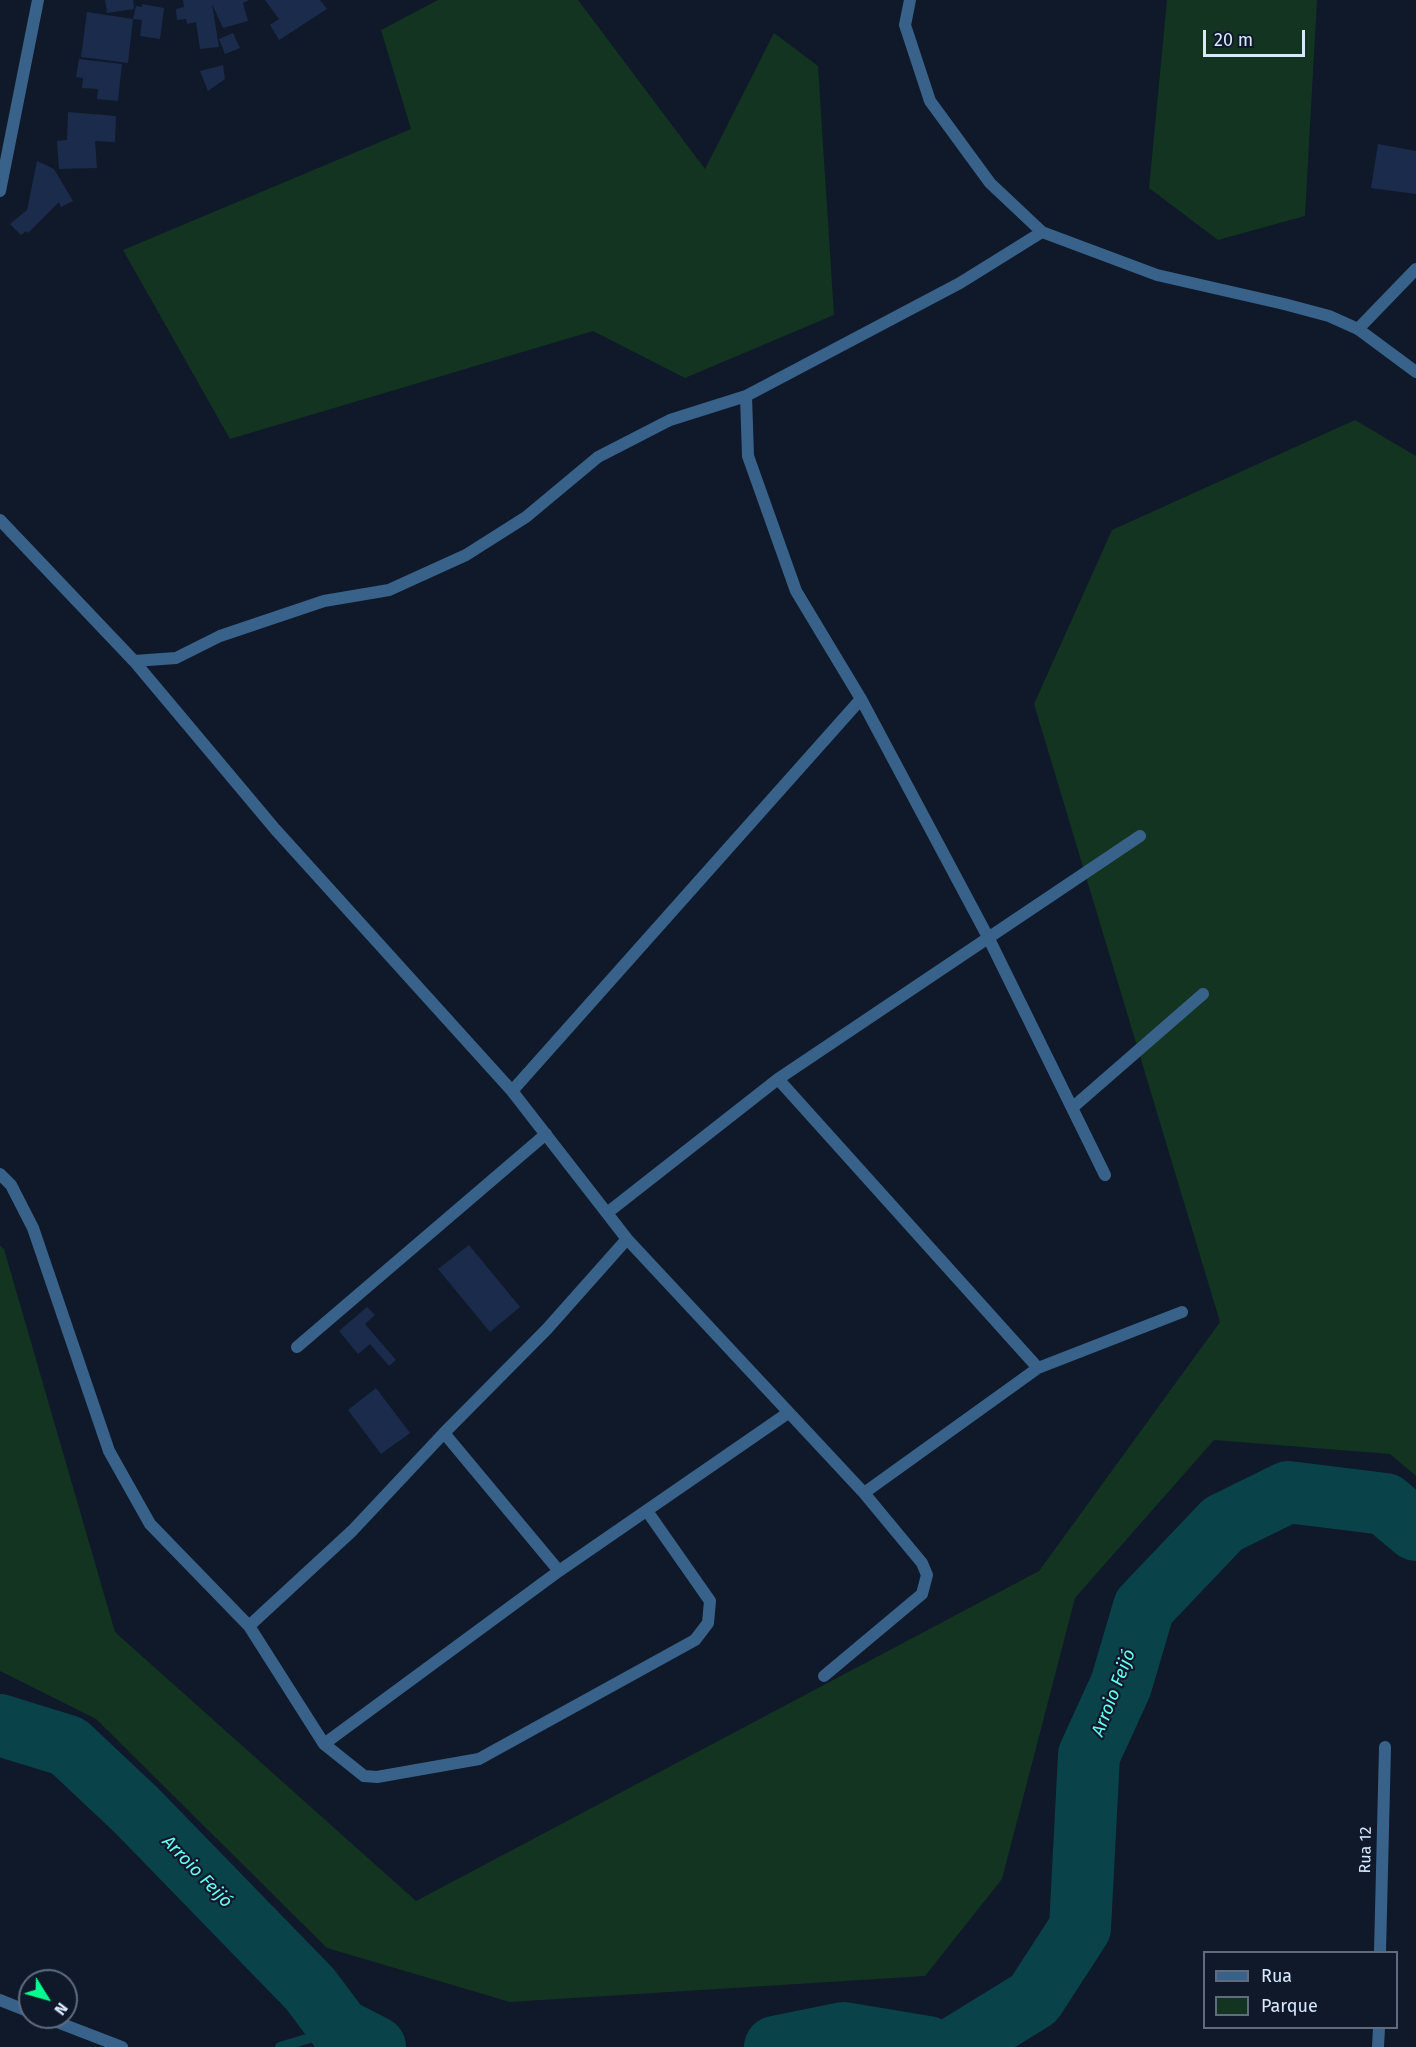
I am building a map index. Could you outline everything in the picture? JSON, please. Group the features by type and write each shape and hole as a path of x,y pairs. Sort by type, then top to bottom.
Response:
{"street":[{"path":"0,191 38,0"},
{"path":"910,0 905,25 930,101 990,183 1042,232 1157,275 1329,316 1358,329 1416,372"},
{"path":"134,661 176,658 220,636 324,601 389,590 466,555 526,517 598,457 670,420 746,396 960,283 1042,232"},
{"path":"1358,329 1416,269"},
{"path":"746,396 748,456 796,591 861,699 989,939 1105,1175"},
{"path":"0,520 134,661 275,829 512,1091 627,1239 864,1493 922,1563 927,1575 922,1594 824,1676"},
{"path":"512,1091 861,699"},
{"path":"607,1214 777,1079 1140,837"},
{"path":"1072,1108 1203,994"},
{"path":"777,1079 1038,1368"},
{"path":"297,1347 546,1134"},
{"path":"0,1174 11,1185 33,1228 109,1451 150,1524 249,1626 324,1744 364,1776 376,1777 479,1759 695,1640 708,1623 710,1601 646,1511"},
{"path":"249,1626 352,1531 444,1433 547,1329 627,1239"},
{"path":"864,1493 1038,1368 1182,1312"},
{"path":"324,1744 559,1571 788,1413"},
{"path":"444,1433 559,1571"},
{"name":"Rua 12","path":"1380,1951 1385,1748"},
{"path":"0,2000 18,2007"},
{"path":"75,2029 122,2047"},
{"path":"1378,2047 1379,2029"}],"green space":[{"path":"438,0 578,0 705,169 774,33 818,66 834,315 685,378 593,331 230,439 123,250 411,129 381,30"},
{"path":"1167,0 1317,0 1305,216 1218,240 1149,188"},
{"path":"1355,420 1416,456 1416,1476 1390,1454 1214,1440 1075,1598 1002,1879 925,1976 510,2002 327,1948 96,1719 0,1671 0,1246 4,1249 115,1632 416,1901 1039,1571 1220,1322 1034,704 1112,530"}],"building":[{"path":"105,0 133,0 134,9 107,13"},
{"path":"183,0 249,0 243,3 248,21 223,28 212,4 219,47 200,49 196,22 187,24 186,19 177,20 176,9 184,7"},
{"path":"265,0 320,0 327,9 279,40 270,25 279,19"},
{"path":"142,4 164,8 160,39 140,36 142,20 133,19 136,6 142,7"},
{"path":"87,12 133,19 128,63 81,57"},
{"path":"233,33 240,48 225,54 219,39"},
{"path":"79,59 122,64 118,101 97,99 98,89 82,88 83,78 76,77"},
{"path":"223,65 225,79 208,91 200,71"},
{"path":"68,112 116,116 115,142 95,141 97,168 59,169 57,141 67,140"},
{"path":"1378,144 1416,151 1416,194 1371,188"},
{"path":"37,161 54,169 73,201 61,207 59,202 28,233 26,231 21,235 10,224 27,210"},
{"path":"469,1245 520,1307 490,1332 438,1269"},
{"path":"367,1307 375,1315 365,1324 396,1360 389,1366 370,1344 358,1354 339,1331"},
{"path":"376,1388 410,1433 381,1454 348,1410"}],"waterway":[{"name":"Arroio Feijó","path":"956,2047 1034,1999 1080,1928 1089,1755 1121,1685 1144,1607 1223,1524 1288,1492 1385,1504 1416,1530"},
{"name":"Arroio Feijó","path":"0,1725 68,1746 136,1810 310,1989 340,2029 375,2047"},
{"path":"280,2047 340,2029"},
{"name":"Arroio Feijó","path":"775,2047 844,2033 928,2047"}]}
